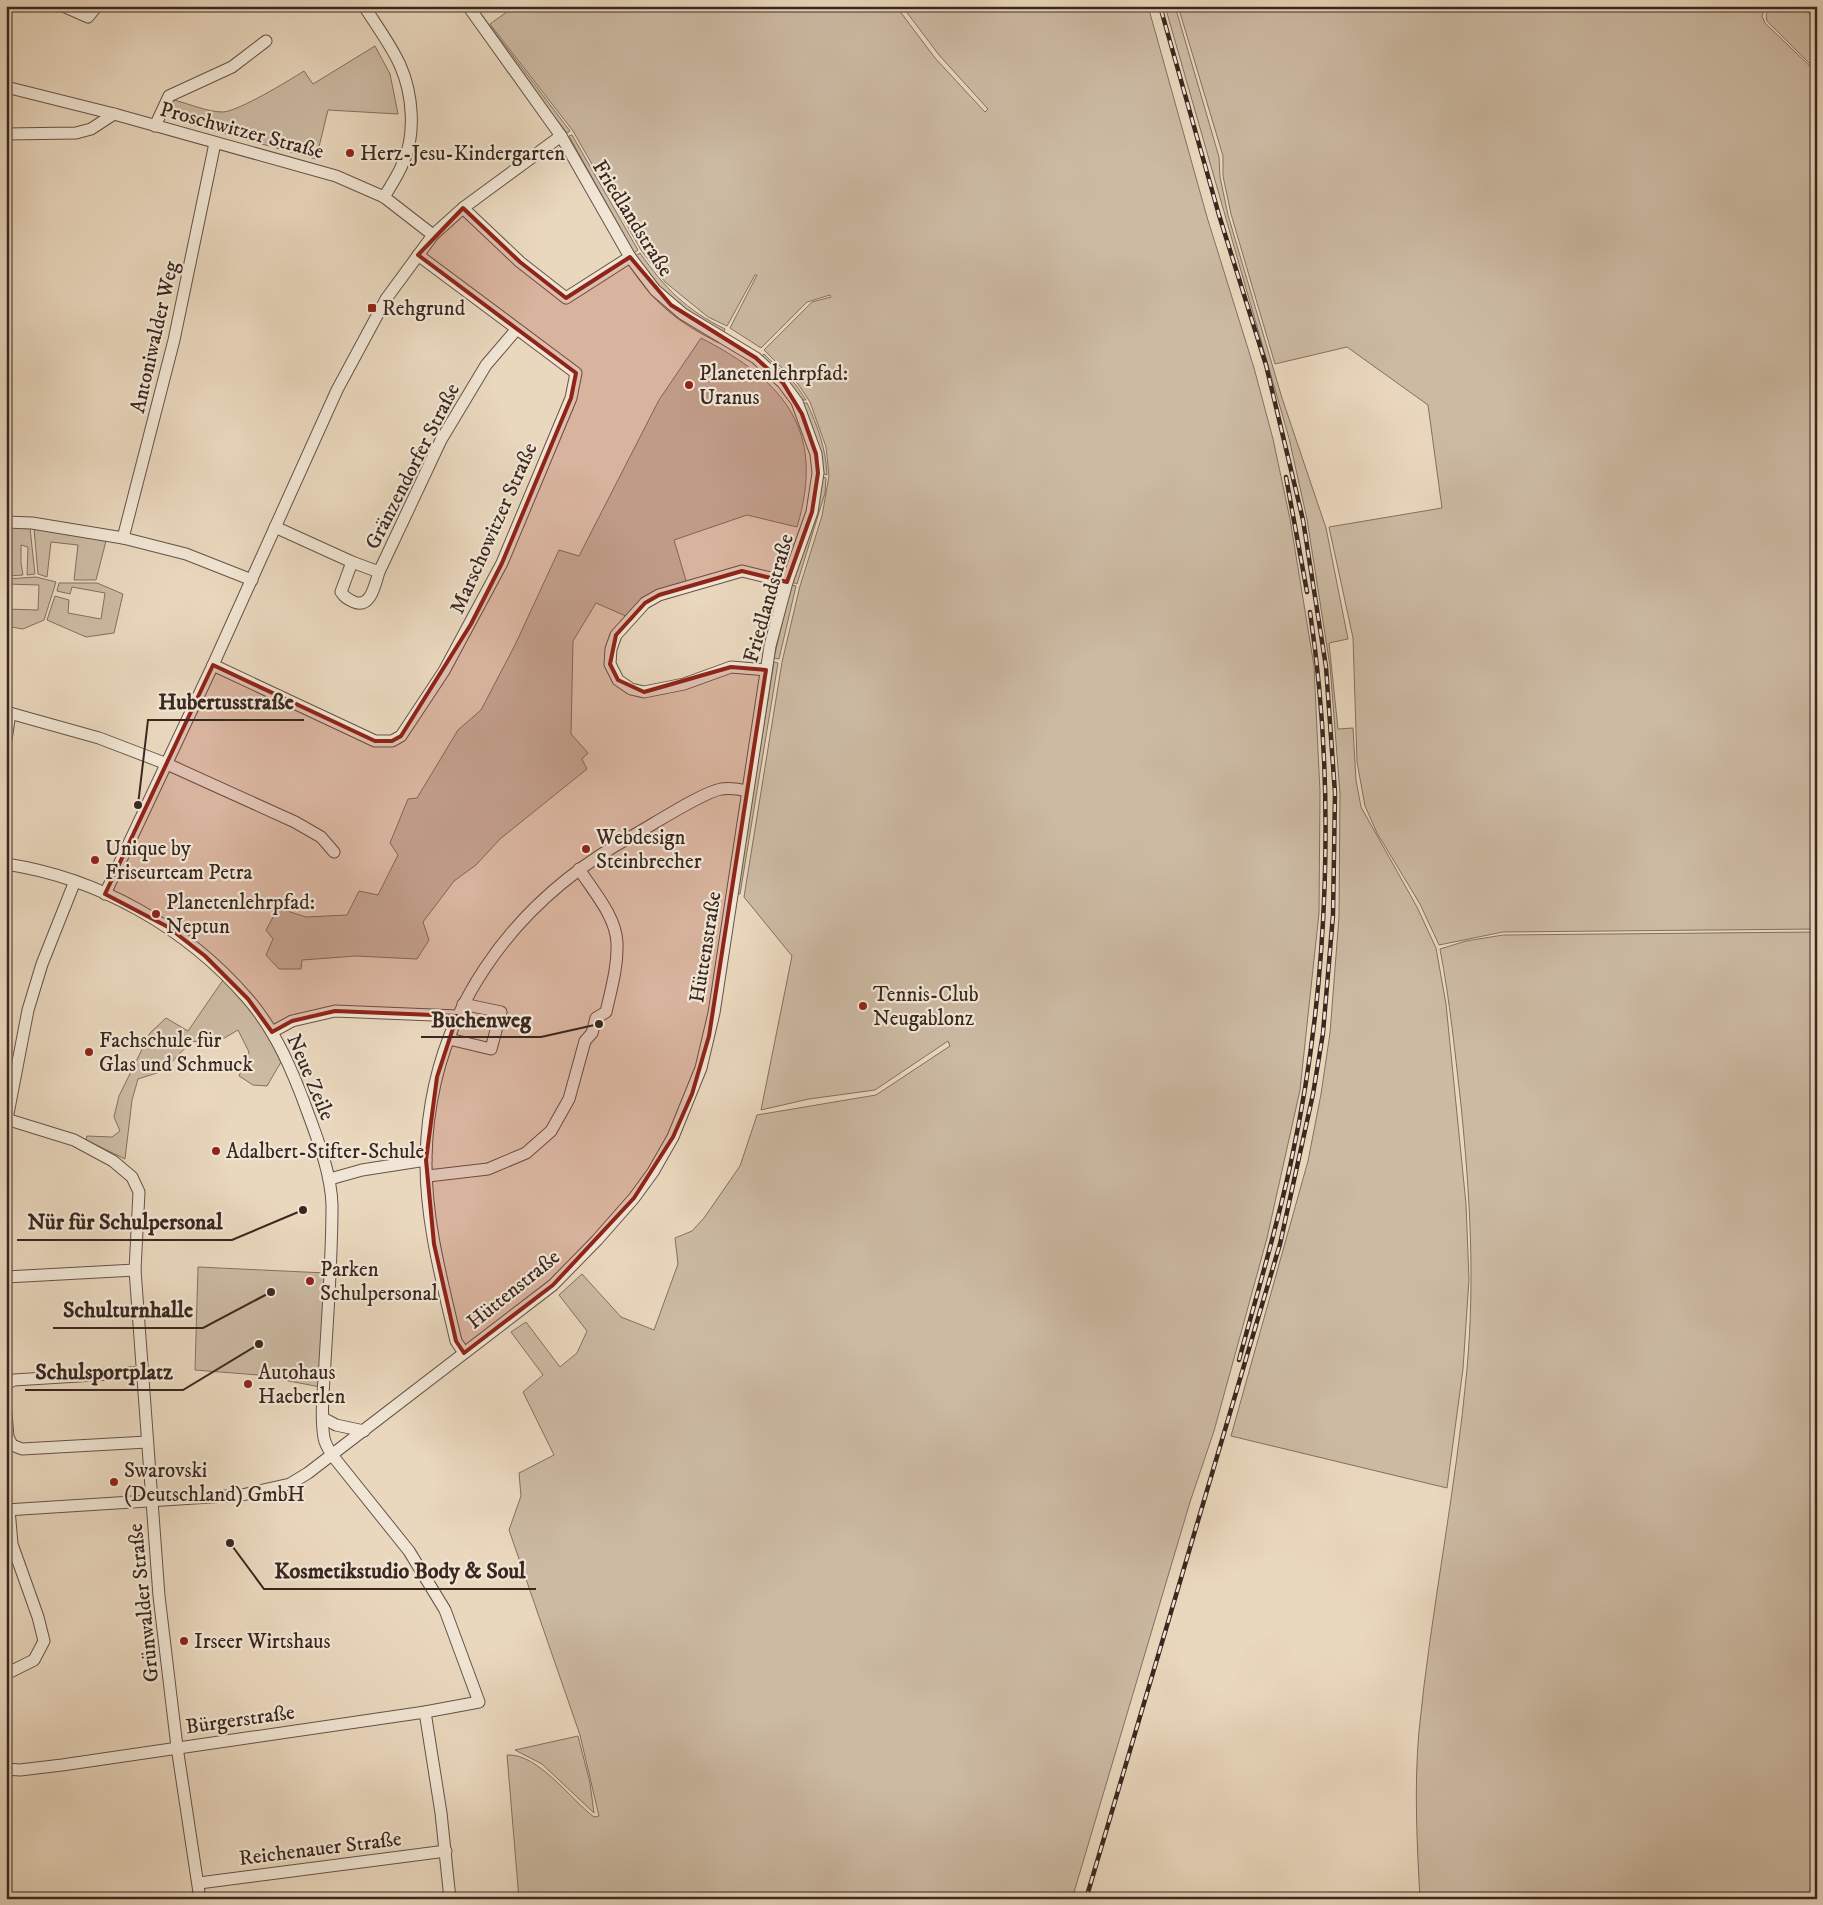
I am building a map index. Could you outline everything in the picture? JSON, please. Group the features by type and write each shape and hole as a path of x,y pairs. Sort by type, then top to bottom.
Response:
{"street":[{"path":"63,6 88,16 97,6"},
{"path":"364,6 400,65 407,85 410,109 411,134 404,163 384,197"},
{"name":"Friedlandstraße","path":"468,6 561,136 630,257 655,290 683,314 756,358 783,383 797,402 816,454 818,473 812,512 787,582 770,646 747,791"},
{"path":"155,126 169,96 232,67 266,41"},
{"name":"Proschwitzer Straße","path":"6,87 114,114 336,176 384,197 433,235"},
{"path":"6,134 76,134 91,129 114,114"},
{"path":"106,894 252,580 350,362 386,299 433,235 463,208 561,136"},
{"name":"Antoniwalder Weg","path":"124,538 174,340 215,143"},
{"path":"463,208 520,262 566,298 630,257"},
{"name":"Marschowitzer Straße","path":"213,665 375,741 392,740 401,736 444,671 502,563 571,398 576,373 418,255"},
{"name":"Gränzendorfer Straße","path":"352,562 341,592 345,598 358,603 366,601 371,596 379,572 441,440 486,365 516,330"},
{"path":"6,522 32,523 124,538 186,554 252,580"},
{"name":"Gränzendorfer Straße","path":"275,527 352,562 379,572"},
{"path":"766,670 731,667 684,684 644,692 631,689 618,680 610,664 611,649 616,635 645,603 659,595 742,570 787,582"},
{"path":"6,740 8,713 99,738 167,764 294,822 321,837 334,852"},
{"path":"464,1353 456,1341 434,1244 426,1160 437,1077 457,1016 463,1004 508,934 538,902 579,869 616,844 704,796 721,789 747,791"},
{"name":"Hüttenstraße","path":"6,1674 34,1660 44,1641 38,1617 12,1544 7,1509 242,1495 290,1484 332,1456 553,1286 598,1240 638,1192 673,1137 692,1094 709,1036 747,791"},
{"name":"Neue Zeile","path":"6,864 35,868 75,881 106,894 168,927 205,956 248,999 272,1032 302,1096 330,1179 331,1244 323,1418 324,1440 332,1456 409,1551 446,1610 479,1702"},
{"path":"428,1176 488,1169 526,1153 551,1130 569,1099 586,1041 592,1033 596,1018 606,1012 614,974 617,942 607,911 579,869"},
{"path":"6,1119 28,1010 42,964 75,881"},
{"path":"449,1039 491,1049 501,1012 463,1004"},
{"path":"272,1032 292,1021 335,1010 457,1016"},
{"name":"Grünwalder Straße","path":"6,1119 74,1140 113,1161 137,1183 139,1192 135,1270 159,1596 177,1747 200,1899"},
{"path":"330,1179 362,1170 426,1160"},
{"path":"6,1276 135,1270"},
{"path":"6,1384 14,1380 142,1372"},
{"path":"6,1414 8,1437 12,1445 22,1449 147,1442"},
{"path":"323,1418 336,1425 364,1430"},
{"name":"Bürgerstraße","path":"6,1769 20,1770 62,1765 425,1712 479,1702"},
{"path":"425,1712 446,1851 450,1899"},
{"name":"Reichenauer Straße","path":"199,1883 446,1851"}],"highlighted area":[{"path":"463,208 520,262 566,298 630,257 671,305 756,358 783,383 802,414 816,454 818,473 812,512 787,582 742,571 659,595 645,603 616,635 610,664 618,680 644,692 731,667 766,670 709,1036 692,1094 673,1137 634,1198 553,1285 464,1353 456,1341 434,1244 426,1160 437,1077 457,1016 335,1011 292,1021 272,1032 248,999 205,956 168,927 105,894 213,665 375,741 392,741 401,736 471,624 502,563 571,398 576,373 418,255"}],"shaded area":[{"path":"475,6 570,131 567,133 505,53"},
{"path":"515,6 896,6 935,58 985,112 988,109 939,55 902,6 1148,6 1207,217 1254,368 1273,439 1290,519 1314,666 1320,792 1319,913 1300,1090 1267,1238 1214,1431 1190,1502 1072,1899 519,1899 507,1755 519,1756 530,1761 554,1779 594,1817 599,1816 580,1735 509,1530 521,1496 519,1473 554,1455 523,1392 543,1375 511,1332 526,1322 560,1367 577,1353 587,1331 559,1295 582,1274 621,1317 654,1330 678,1264 675,1238 692,1231 704,1218 740,1166 757,1115 876,1095 950,1046 948,1041 875,1090 809,1099 761,1110 792,956 744,897 782,662 800,586 822,516 829,476 826,447 810,402 798,384 764,350 812,302 831,297 830,295 807,302 761,348 730,328 757,275 755,275 727,326 708,317 665,282 641,250 573,131 490,24"},
{"path":"1165,6 1175,6 1219,157 1220,177 1228,215 1282,398 1326,528 1348,639 1329,643 1338,729 1353,728 1356,780 1361,807 1417,907 1436,948 1446,1004 1466,1204 1469,1279 1463,1369 1447,1488 1231,1436 1308,1161 1321,1094 1330,1033 1339,917 1340,793 1330,666 1307,519 1289,438"},
{"path":"1178,6 1766,6 1762,16 1765,23 1817,73 1817,929 1503,932 1439,945 1420,904 1377,833 1365,806 1357,762 1353,638 1329,527 1442,508 1428,405 1347,347 1275,364 1231,214 1223,176 1223,156"},
{"path":"1772,6 1797,6 1817,18 1817,71 1767,21 1766,15"},
{"path":"375,46 390,74 398,114 328,110 316,159 190,124 191,118 166,112 174,100 211,111 223,112 230,110 264,95 304,71 313,84"},
{"path":"572,135 638,250 634,253 569,136"},
{"path":"640,253 658,277 677,297 711,322 725,329 724,332 686,311 658,287 635,256"},
{"path":"628,263 720,341 719,343 678,319 667,310 637,277"},
{"path":"701,338 756,372 776,391 791,413 802,436 806,463 805,493 797,527 747,515 674,540 687,584 628,617 596,603 573,641 571,734 588,753 582,759 587,769 500,839 476,865 454,881 423,922 429,940 417,959 356,956 302,960 301,969 279,969 266,955 273,939 266,930 278,908 306,917 347,915 359,891 378,895 398,855 390,843 408,799 417,798 458,730 481,710 515,645 559,550 579,556 659,400"},
{"path":"764,354 796,385 806,400 801,400 762,356"},
{"path":"803,403 807,403 818,429 825,456 827,475 822,473 820,455"},
{"path":"822,477 826,478 825,493 797,584 792,582"},
{"path":"6,527 30,528 35,574 27,575 28,547 21,545 23,575 7,576"},
{"path":"34,528 106,541 96,580 74,580 78,545 51,542 47,577 38,574"},
{"path":"36,577 56,582 44,620 23,629 6,626 6,609 38,610 39,585 6,584 6,579"},
{"path":"59,583 97,583 123,594 114,633 86,637 47,620 55,596 69,600 68,613 101,619 105,593 72,587 70,594 57,591"},
{"path":"791,585 796,586 779,659 774,658"},
{"path":"774,662 778,663 740,894 737,893"},
{"path":"1817,932 1817,1899 1420,1899 1416,1794 1417,1752 1430,1640 1462,1414 1471,1302 1469,1205 1464,1139 1452,1027 1440,949 1466,941 1503,935"},
{"path":"223,980 256,1018 281,1062 267,1086 253,1085 239,1076 249,1052 238,1030 214,1044 192,1041 163,1071 138,1079 132,1100 125,1159 86,1140 87,1136 112,1137 120,1131 114,1117 119,1096 150,1033 166,1018 188,1031"},
{"path":"198,1267 326,1273 320,1387 258,1375 195,1370"},
{"path":"578,1736 590,1783 594,1813 542,1764 515,1750"}],"railway":[{"path":"1086,1899 1280,1244 1313,1094 1323,1033 1333,915 1335,793 1326,667 1303,520 1266,365 1219,215 1160,6"},
{"path":"1286,477 1307,592"},
{"path":"1239,1360 1274,1233 1292,1157 1314,1024 1321,955 1325,885 1323,746 1318,678 1310,612"}],"place":[{"name":"Herz-Jesu-Kindergarten","path":"350,153"},
{"name":"Rehgrund","path":"372,308"},
{"name":"Planetenlehrpfad: Uranus","path":"689,385"},
{"name":"Hubertusstraße","path":"138,805"},
{"name":"Webdesign Steinbrecher","path":"586,849"},
{"name":"Unique by Friseurteam Petra","path":"95,860"},
{"name":"Planetenlehrpfad: Neptun","path":"156,914"},
{"name":"Tennis-Club Neugablonz","path":"863,1006"},
{"name":"Buchenweg","path":"599,1024"},
{"name":"Fachschule für Glas und Schmuck","path":"89,1052"},
{"name":"Adalbert-Stifter-Schule","path":"216,1151"},
{"name":"Nür für Schulpersonal","path":"303,1210"},
{"name":"Parken Schulpersonal","path":"310,1281"},
{"name":"Schulturnhalle","path":"271,1292"},
{"name":"Schulsportplatz","path":"259,1344"},
{"name":"Autohaus Haeberlen","path":"248,1384"},
{"name":"Swarovski (Deutschland) GmbH","path":"114,1482"},
{"name":"Kosmetikstudio Body & Soul","path":"230,1543"},
{"name":"Irseer Wirtshaus","path":"184,1641"}]}
